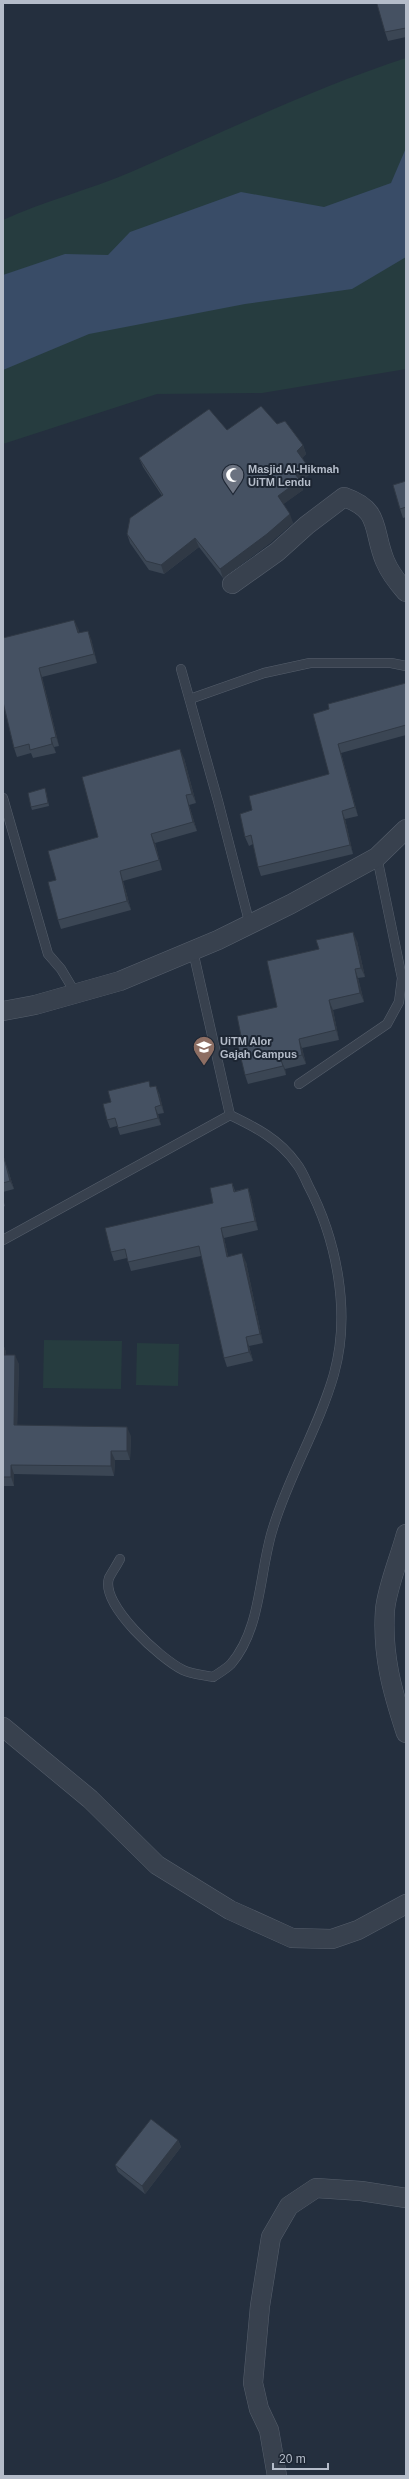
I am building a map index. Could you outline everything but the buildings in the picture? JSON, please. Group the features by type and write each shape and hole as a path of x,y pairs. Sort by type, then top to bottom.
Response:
{"street":[{"path":"232,584 277,552 307,525 344,497 360,503 373,518 385,560 396,581 406,592"},
{"path":"3,1012 120,982 193,951 250,925 377,857 406,829"},
{"path":"406,1534 385,1609 385,1646 390,1685 406,1733"},
{"path":"3,1727 90,1799 157,1865 230,1910 292,1938 332,1939 358,1930 406,1904"},
{"path":"277,2476 269,2430 259,2409 253,2383 260,2306 271,2237 288,2206 316,2188 349,2189 406,2198"}],"lane":[{"path":"190,699 264,673 310,663 391,663 406,666"},
{"path":"182,670 250,925"},
{"path":"3,798 48,954 61,969 76,994"},
{"path":"299,1084 387,1024 399,1002 402,978 377,857"},
{"path":"193,951 230,1115"},
{"path":"3,1240 230,1115"},
{"path":"120,1559 109,1579 111,1599 130,1626 156,1651 183,1670 213,1677 230,1665 243,1648 254,1616 272,1529 290,1479 315,1428 334,1372 342,1310 334,1251 321,1209 297,1163 268,1134 230,1115"}],"green space":[{"path":"406,58 406,369 262,393 157,394 3,444 3,220 34,207 115,178 301,97"},
{"path":"44,1340 122,1341 121,1389 43,1388"},
{"path":"137,1343 179,1344 178,1386 136,1385"}],"water":[{"path":"406,148 406,257 352,289 245,304 89,334 3,370 3,275 65,254 108,255 130,232 241,192 324,207 391,183"}],"place":[{"name":"Masjid Al-Hikmah UiTM Lendu","path":"233,494"},
{"name":"UiTM Alor Gajah Campus","path":"204,1066"}]}
